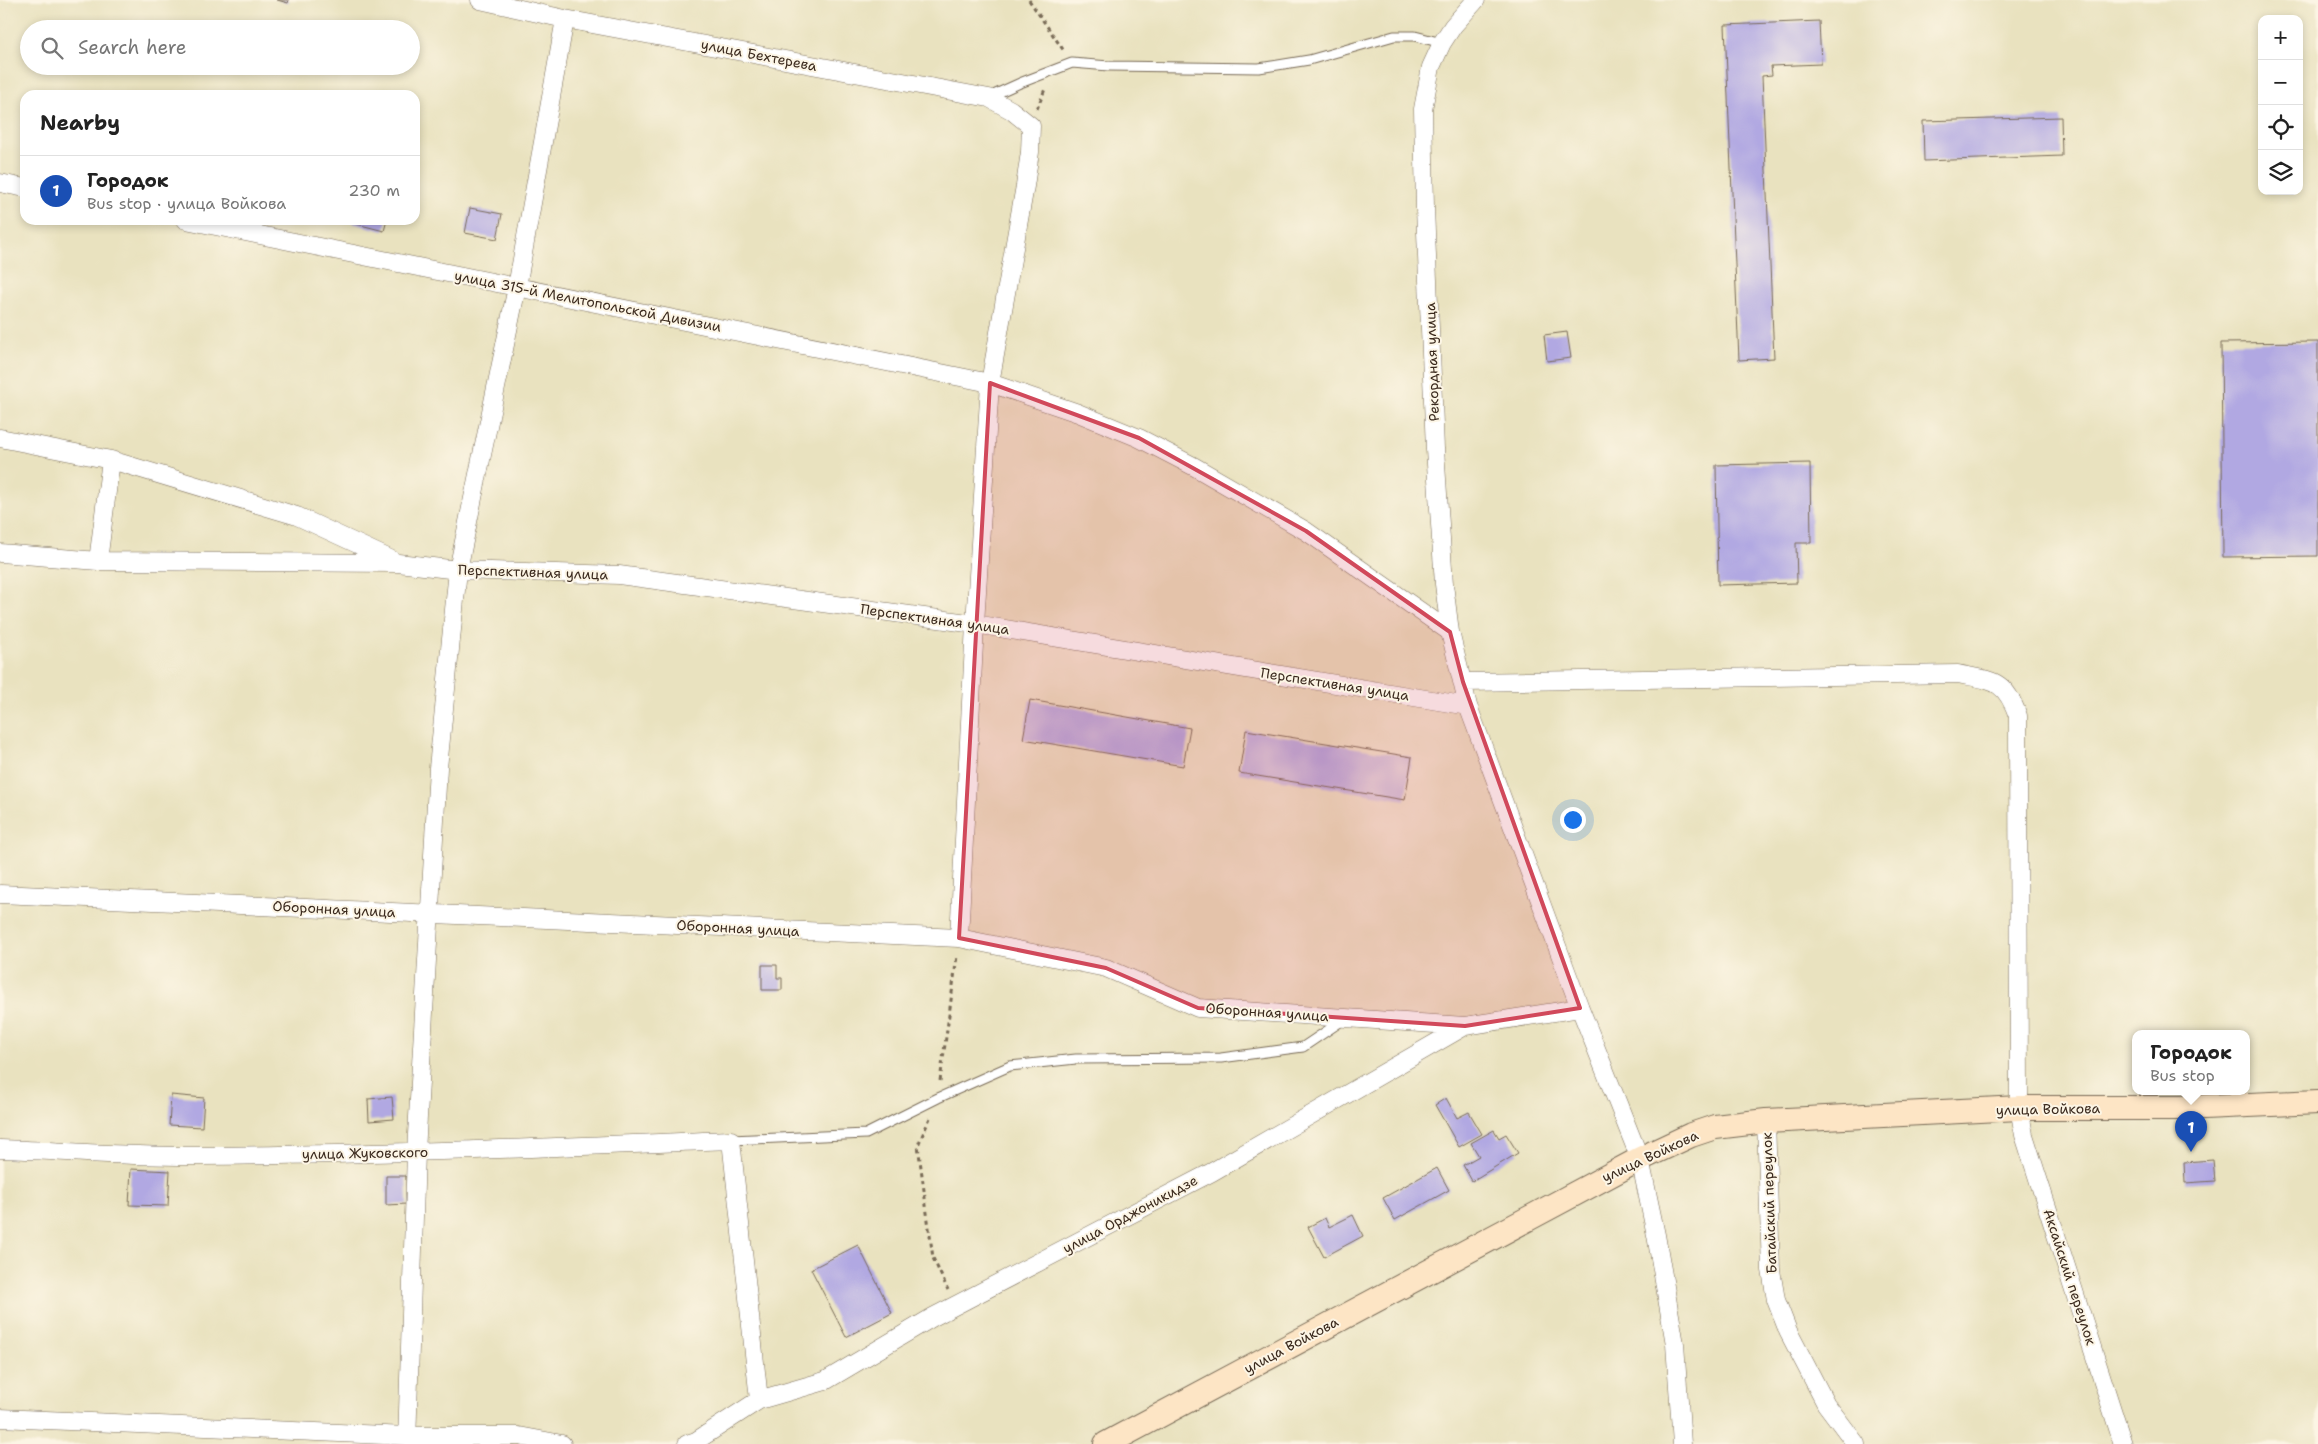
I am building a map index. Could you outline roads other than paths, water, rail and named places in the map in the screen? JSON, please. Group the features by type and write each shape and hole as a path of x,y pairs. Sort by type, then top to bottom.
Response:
{"street":[{"name":"улица Бехтерева","path":"480,0 565,19 989,98 1011,110 1030,126 1030,152 990,383"},
{"name":"Рекордная улица","path":"1476,0 1453,26 1442,43 1431,67 1423,109 1425,208 1436,449 1444,584 1450,632 1468,706 1580,1008 1640,1159 1656,1235 1675,1344 1682,1444"},
{"path":"407,1440 416,1152 429,914 438,768 458,570 517,286 565,19"},
{"path":"0,183 20,187"},
{"name":"улица 315-й Мелитопольской Дивизии","path":"211,225 990,383 1078,413 1139,438 1195,468 1306,531 1450,632"},
{"path":"959,938 975,624 990,383"},
{"name":"Перспективная улица","path":"0,438 111,460 297,516 398,563"},
{"path":"98,561 111,460"},
{"name":"Перспективная улица","path":"0,553 98,561 398,563 458,570 619,575 975,624 1468,706"},
{"name":"Аксайский переулок","path":"1463,682 1958,674 1994,681 2011,696 2018,716 2019,1108 2024,1135 2123,1444"},
{"name":"Оборонная улица","path":"0,894 959,938 1106,968 1198,1008 1465,1026"},
{"name":"улица Орджоникидзе","path":"687,1444 696,1441 759,1400 825,1380 956,1306 1212,1172 1465,1026 1580,1008"},
{"name":"улица Войкова","path":"1106,1444 1640,1159 1691,1135 1707,1130 1766,1121 2019,1108 2181,1108 2318,1102"},
{"name":"Батайский переулок","path":"1766,1121 1771,1270 1776,1300 1788,1331 1826,1404 1856,1444"},
{"path":"731,1140 759,1400"},
{"name":"улица Жуковского","path":"0,1149 103,1155 198,1156 416,1152 731,1140"},
{"path":"0,1418 407,1440 519,1436 562,1444"}],"lane":[{"path":"989,98 1068,65 1260,68 1308,60 1394,36 1415,36 1442,43"},
{"path":"731,1140 866,1134 938,1098 1010,1066 1076,1059 1221,1058 1302,1047 1345,1018"}],"place":[{"name":"Городок","path":"2191,1152"}]}
